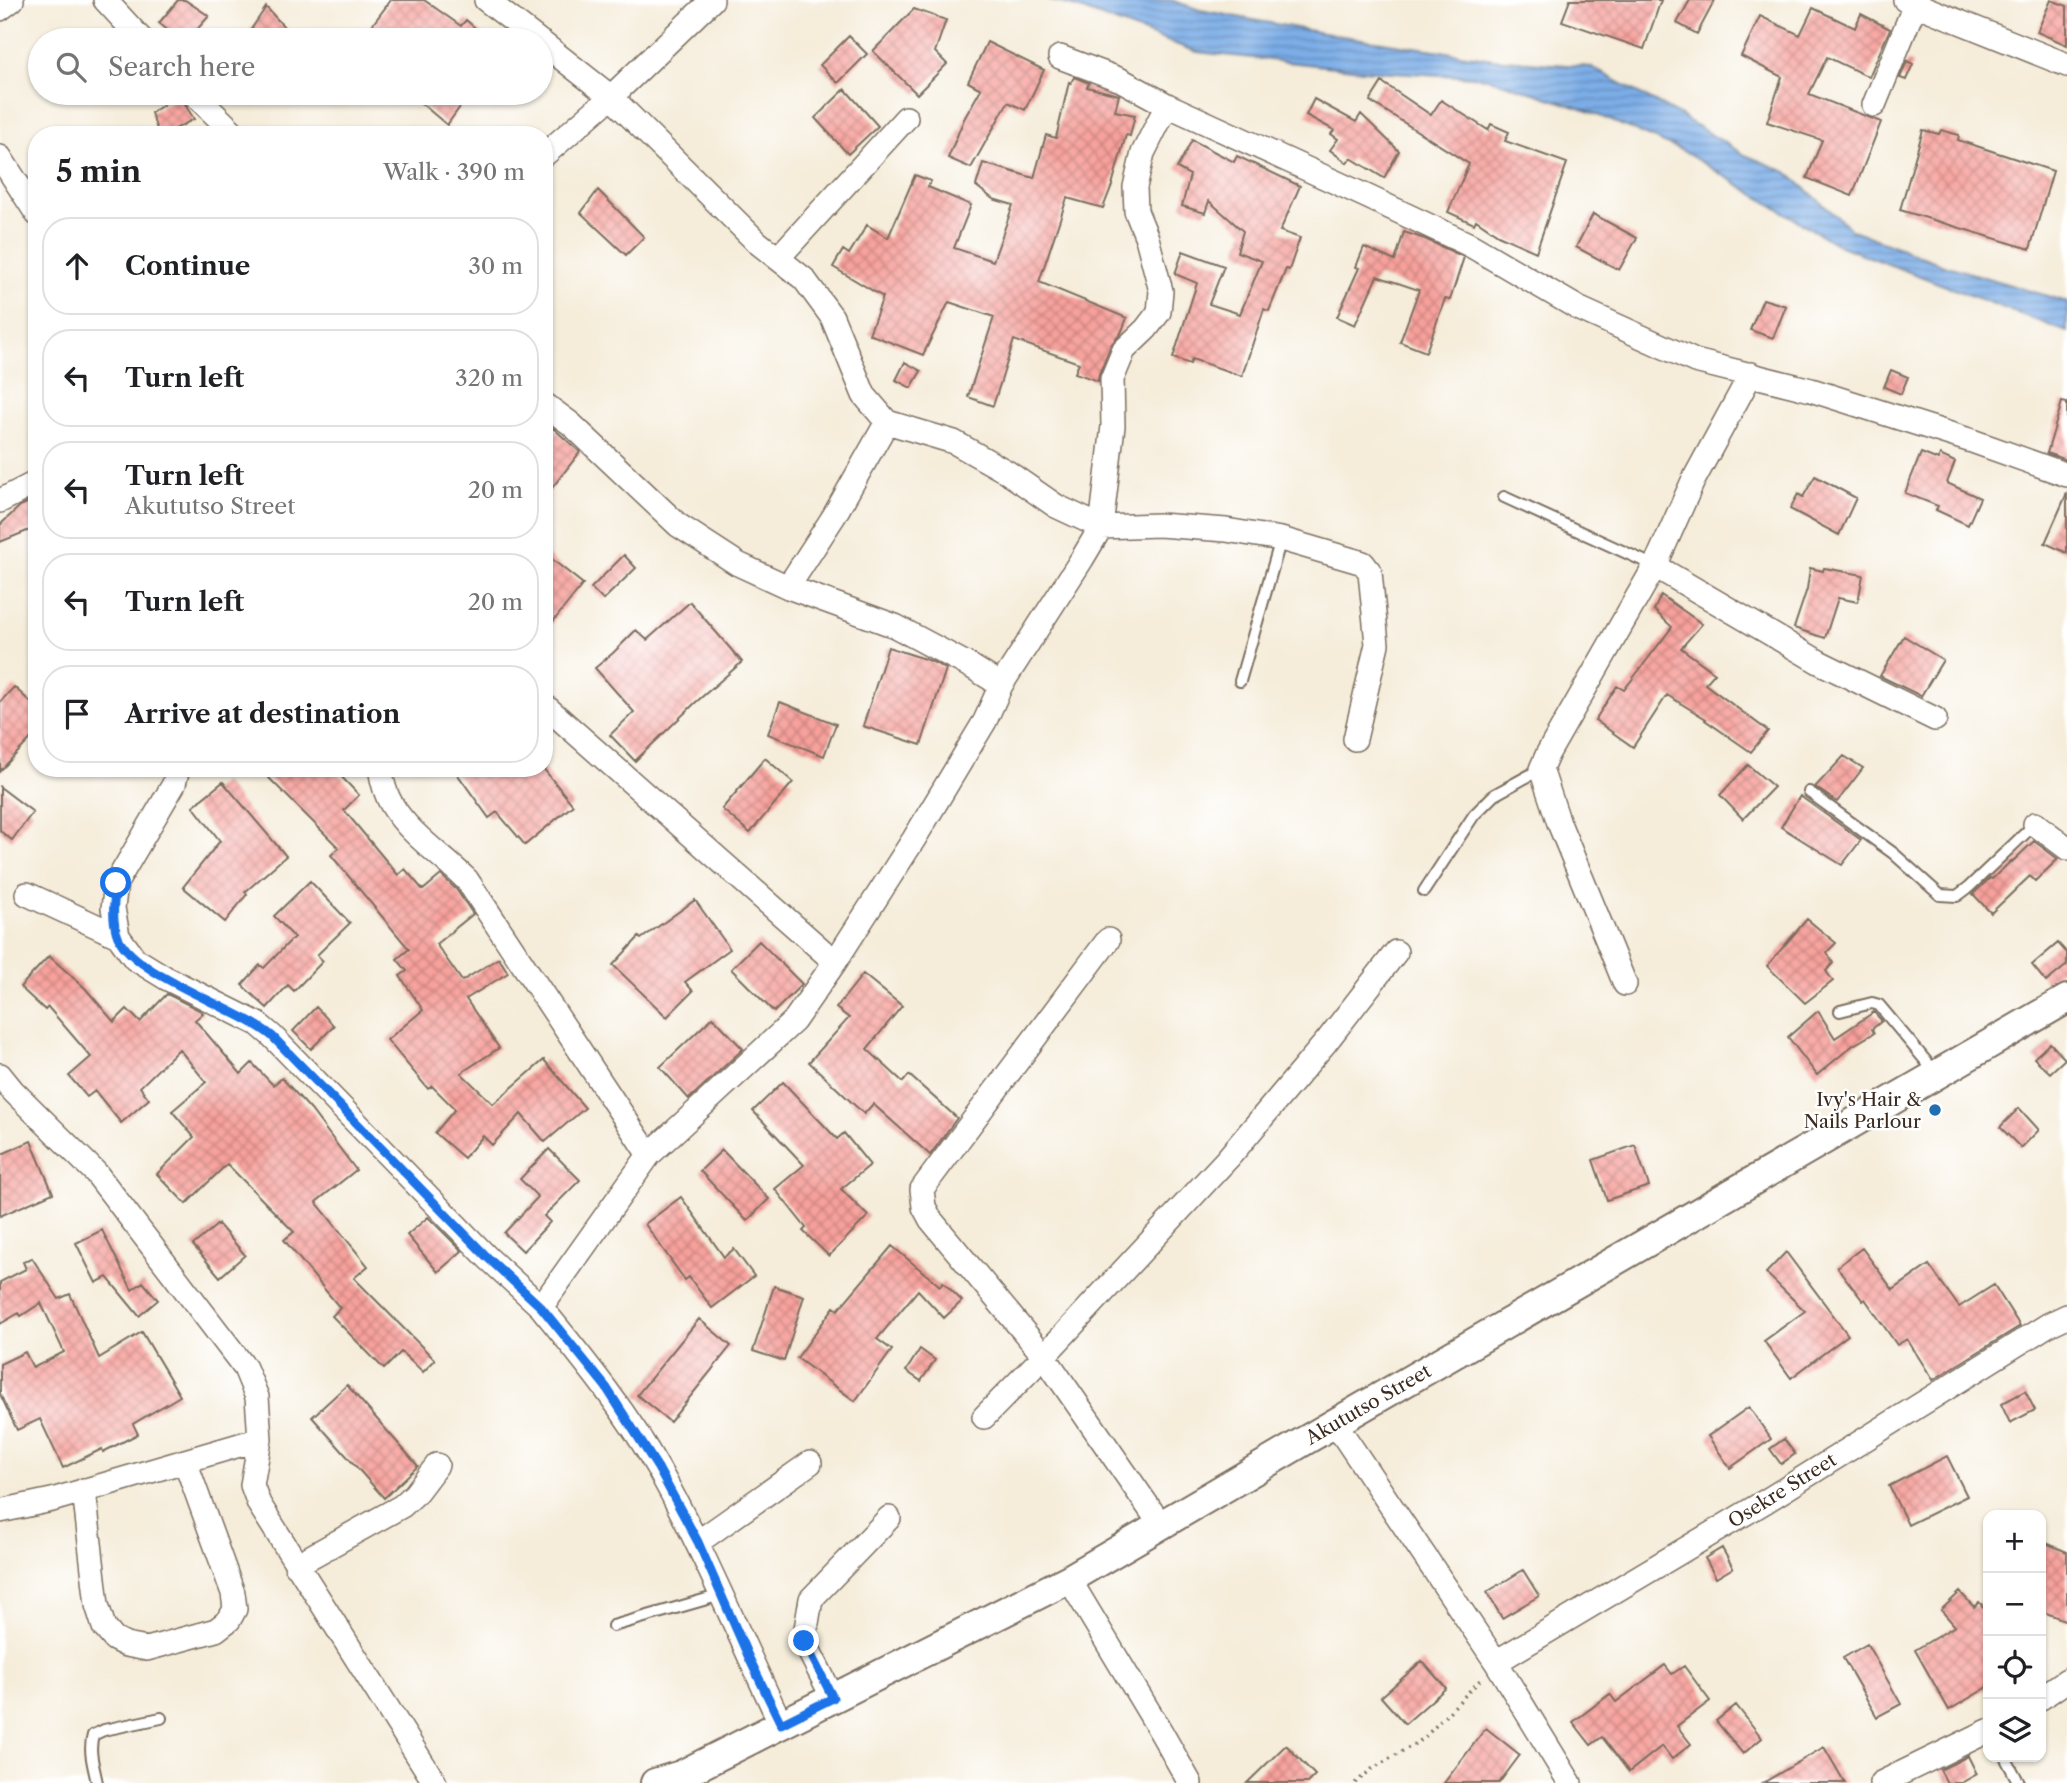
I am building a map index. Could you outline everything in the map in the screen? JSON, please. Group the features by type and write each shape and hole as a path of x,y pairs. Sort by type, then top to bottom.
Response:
{"street":[{"path":"0,9 12,0"},
{"path":"105,0 131,28"},
{"path":"486,0 522,28"},
{"path":"553,147 611,97 712,0"},
{"path":"1874,105 1913,1 2067,65"},
{"path":"553,52 611,97 757,242 804,279 832,317 864,394 887,422 954,442 1007,472 1056,506 1101,527 1173,526 1226,530 1281,539 1363,563 1370,572 1377,644 1355,739"},
{"path":"1060,57 1121,80 1167,105 1470,245 1578,308 1695,361 1811,390 2067,475"},
{"path":"205,105 227,126"},
{"path":"541,1307 649,1155 794,1021 914,839 985,721 1001,685 1101,527 1113,426 1112,379 1124,350 1159,312 1161,291 1147,238 1136,211 1135,187 1143,153 1167,105"},
{"path":"778,258 906,118"},
{"path":"0,157 28,200"},
{"path":"1625,984 1559,823 1541,769 1655,566 1693,481 1751,374"},
{"path":"553,411 571,424 678,525 738,564 788,587 895,626 1001,685"},
{"path":"788,587 834,516 887,422"},
{"path":"0,500 28,486"},
{"path":"1655,566 1819,662 1935,719"},
{"path":"553,713 835,962"},
{"path":"176,777 174,785 116,883 113,908 118,936 135,959 166,978 258,1024 272,1036 488,1258 541,1307 606,1387 658,1468 698,1542 781,1724"},
{"path":"383,777 391,803 403,822 467,880 649,1155"},
{"path":"2035,824 2067,848"},
{"path":"27,894 118,936"},
{"path":"1108,940 922,1189 924,1207 931,1220 1044,1356 1161,1525"},
{"path":"984,1417 1228,1158 1326,1042 1396,952"},
{"name":"Akututso Street","path":"674,1780 1069,1580 2067,999"},
{"path":"0,1075 96,1174 245,1368 257,1397 260,1439 252,1485 259,1504 435,1783"},
{"name":"Osekre Street","path":"1496,1662 1766,1501 2048,1325 2067,1316"},
{"path":"1335,1423 1496,1662 1570,1783"},
{"path":"0,1511 84,1490 260,1439"},
{"path":"84,1490 97,1605 104,1627 114,1639 126,1645 146,1649 216,1630 229,1620 235,1609 233,1593 186,1461"},
{"path":"698,1542 810,1463"},
{"path":"296,1565 402,1506 437,1465"},
{"path":"833,1698 804,1641 811,1599 889,1518"},
{"path":"1069,1580 1190,1783"},
{"path":"2046,1695 2067,1680"},
{"path":"1881,1783 1983,1733"}],"lane":[{"path":"1504,496 1655,566"},
{"path":"1240,681 1281,539"},
{"path":"1424,891 1474,815 1494,794 1541,769"},
{"path":"1809,792 1893,853 1940,895 1957,896 2035,824"},
{"path":"1840,1011 1872,1003 1879,1005 1937,1075"},
{"path":"613,1626 721,1595"},
{"path":"97,1783 91,1754 93,1735 104,1730 161,1718"},
{"path":"2008,1762 2019,1783"}],"path":[{"path":"1355,1783 1372,1769 1423,1739 1496,1662"}],"water":[{"path":"1048,0 1171,0 1200,10 1323,33 1493,59 1591,67 1745,155 1787,172 1852,230 1944,265 2067,302 2067,332 1838,245 1681,150 1588,111 1488,78 1362,70 1197,52 1069,5"}],"building":[{"path":"178,0 185,0 209,16 198,28 165,28 159,23"},
{"path":"391,0 424,0 461,26 466,20 475,28 370,28"},
{"path":"1570,0 1661,0 1644,49 1562,21"},
{"path":"1690,0 1715,0 1697,34 1677,23"},
{"path":"2051,0 2067,6 2067,45 2037,32"},
{"path":"266,7 285,28 252,28"},
{"path":"1813,8 1855,28 1861,14 1890,29 1869,77 1827,57 1809,94 1881,122 1852,196 1807,178 1822,140 1767,122 1782,77 1741,56 1760,16 1800,35"},
{"path":"914,9 946,20 935,52 947,64 917,94 873,51"},
{"path":"849,36 867,54 838,83 820,65"},
{"path":"987,42 1044,70 1025,110 1008,102 971,168 948,158 964,119 981,89 968,82"},
{"path":"1907,61 1913,64 1906,80 1900,78"},
{"path":"1074,77 1089,83 1087,87 1119,95 1115,111 1135,115 1130,136 1126,135 1103,208 1067,198 1039,282 1127,318 1121,333 1111,345 1098,381 1075,373 1079,363 1014,340 993,406 968,397 994,317 949,302 923,355 869,334 883,297 833,267 843,250 849,254 867,225 888,238 915,175 931,181 928,187 971,205 954,248 993,261 1013,205 993,199 976,186 983,163 1034,178 1046,135 1056,138 1069,82 1071,83"},
{"path":"1382,82 1431,115 1441,100 1488,130 1491,124 1509,132 1505,141 1567,163 1536,252 1498,235 1476,220 1474,224 1448,212 1469,164 1370,101"},
{"path":"845,89 878,126 848,154 815,118"},
{"path":"1314,99 1356,122 1361,114 1399,151 1384,178 1351,158 1347,163 1330,150 1338,139 1331,134 1334,130 1306,115"},
{"path":"163,105 185,105 194,119 181,126 156,126 151,113"},
{"path":"423,105 461,105 447,125"},
{"path":"1923,130 1939,134 1941,130 1959,135 1958,140 2053,171 2030,249 1900,210"},
{"path":"1192,140 1234,162 1237,156 1300,186 1280,231 1300,238 1289,270 1286,269 1269,311 1264,309 1242,376 1192,359 1190,364 1173,358 1197,283 1175,274 1183,251 1224,266 1209,304 1240,314 1262,261 1237,252 1243,231 1209,201 1205,213 1182,206 1190,175 1177,168"},
{"path":"598,190 644,237 626,255 581,213"},
{"path":"1593,214 1637,238 1619,270 1576,247"},
{"path":"1404,232 1464,257 1450,300 1445,299 1426,352 1400,342 1419,290 1377,276 1355,325 1337,317 1359,268 1356,267 1364,247 1395,261"},
{"path":"1763,299 1786,306 1773,338 1750,330"},
{"path":"905,362 921,371 911,388 896,380"},
{"path":"1891,370 1908,377 1901,394 1884,387"},
{"path":"2062,402 2067,403 2067,460 2047,453"},
{"path":"553,428 580,452 553,486"},
{"path":"1921,453 1938,460 1940,455 1955,462 1947,483 1980,498 1968,525 1936,510 1938,506 1905,493"},
{"path":"1815,476 1856,498 1839,535 1790,509 1798,494 1803,497"},
{"path":"2067,493 2067,553 2045,543"},
{"path":"28,502 28,531 0,542 0,525 20,506"},
{"path":"624,555 636,568 603,600 591,588"},
{"path":"553,560 583,584 553,622"},
{"path":"1810,568 1863,575 1858,602 1838,598 1825,638 1794,628 1807,589"},
{"path":"1661,595 1702,624 1681,648 1715,673 1705,684 1768,731 1751,752 1667,695 1633,747 1595,720 1617,686 1624,690 1672,627 1654,610"},
{"path":"690,602 742,662 635,761 610,735 634,712 595,668 636,630 647,640"},
{"path":"1904,636 1943,660 1921,696 1880,676"},
{"path":"888,647 931,661 946,669 921,745 863,726"},
{"path":"14,687 28,700 28,741 0,771 0,702"},
{"path":"780,702 836,724 824,756 768,734"},
{"path":"1844,756 1863,768 1837,802 1815,787"},
{"path":"765,758 793,782 750,833 722,809"},
{"path":"1748,765 1774,787 1743,819 1720,795"},
{"path":"268,777 342,777 359,795 344,810 398,875 405,869 423,890 441,875 456,889 473,914 436,944 462,981 499,958 508,973 466,999 499,1048 461,1073 493,1104 544,1060 585,1108 545,1142 521,1114 492,1145 483,1136 464,1158 435,1133 455,1109 432,1086 428,1089 387,1040 423,1010 400,976 407,971 397,959 409,949 331,855 339,848"},
{"path":"459,777 550,777 573,805 525,845 497,812 489,818"},
{"path":"223,782 286,856 245,892 247,894 225,922 183,887 220,841 193,806"},
{"path":"0,787 33,812 12,840 0,831"},
{"path":"1800,796 1861,840 1842,865 1781,827"},
{"path":"2034,841 2058,859 2035,881 2030,876 1991,913 1973,894"},
{"path":"310,881 350,923 317,955 323,961 294,991 288,985 267,1008 242,985 260,965 264,968 294,937 274,916"},
{"path":"695,900 730,949 685,982 693,991 667,1017 613,965 639,937 641,939"},
{"path":"1807,919 1836,943 1827,952 1833,963 1826,971 1833,981 1805,1003 1767,966"},
{"path":"759,941 802,984 774,1012 731,969"},
{"path":"2058,943 2067,953 2067,965 2046,982 2032,965"},
{"path":"49,956 85,988 114,1022 127,1009 140,1022 167,994 201,1011 203,1013 195,1020 241,1074 252,1063 273,1085 282,1078 311,1110 356,1170 316,1202 368,1266 354,1278 435,1360 423,1372 401,1352 384,1369 332,1316 340,1308 284,1240 294,1232 227,1164 186,1204 157,1174 194,1137 172,1111 206,1082 179,1049 140,1087 149,1099 121,1123 95,1091 87,1097 69,1076 91,1057 48,1007 45,1010 20,987"},
{"path":"863,974 902,1006 867,1049 903,1082 909,1075 957,1118 930,1155 873,1104 864,1114 809,1062 849,1018 836,1008"},
{"path":"316,1007 334,1026 311,1049 293,1031"},
{"path":"1818,1011 1835,1038 1874,1012 1882,1021 1872,1029 1874,1033 1852,1046 1817,1075 1788,1037"},
{"path":"713,1017 743,1049 689,1099 660,1067"},
{"path":"2050,1043 2065,1059 2050,1073 2034,1058"},
{"path":"783,1082 837,1139 844,1133 870,1165 841,1189 868,1216 829,1256 803,1231 806,1228 775,1189 804,1165 753,1111"},
{"path":"2019,1108 2039,1130 2021,1148 2000,1127"},
{"path":"31,1141 53,1193 0,1216 0,1155"},
{"path":"1635,1145 1649,1186 1607,1200 1593,1160"},
{"path":"549,1149 580,1180 544,1216 550,1222 523,1251 504,1233 538,1197 520,1179"},
{"path":"722,1150 769,1199 747,1221 700,1171"},
{"path":"681,1197 724,1257 734,1249 754,1276 712,1308 689,1277 685,1280 645,1224"},
{"path":"428,1217 462,1251 438,1272 407,1235"},
{"path":"218,1224 245,1255 220,1277 193,1245"},
{"path":"102,1230 132,1290 143,1282 158,1300 139,1316 107,1277 96,1283 76,1243"},
{"path":"892,1246 940,1286 943,1282 962,1301 944,1318 918,1290 877,1339 892,1350 855,1401 797,1358 834,1307 838,1310"},
{"path":"1862,1248 1893,1290 1929,1265 1959,1307 1994,1285 2020,1326 1933,1380 1907,1339 1897,1345 1865,1299 1863,1301 1837,1267"},
{"path":"1786,1252 1848,1335 1791,1378 1764,1341 1805,1311 1766,1273"},
{"path":"32,1258 59,1299 70,1294 99,1358 142,1332 180,1396 133,1424 138,1434 63,1468 40,1419 17,1430 0,1394 0,1364 25,1352 33,1368 64,1352 41,1303 21,1316 19,1313 0,1324 0,1282 26,1269 23,1262"},
{"path":"774,1286 804,1296 784,1361 753,1351"},
{"path":"699,1319 731,1346 670,1422 637,1395"},
{"path":"920,1349 935,1360 921,1381 906,1371"},
{"path":"347,1385 418,1466 384,1498 312,1417"},
{"path":"2025,1391 2035,1410 2010,1423 2001,1404"},
{"path":"1749,1407 1771,1439 1730,1468 1708,1436"},
{"path":"1784,1439 1795,1454 1781,1464 1770,1449"},
{"path":"1947,1456 1967,1496 1908,1525 1889,1486"},
{"path":"2046,1543 2067,1552 2067,1621 2046,1613"},
{"path":"1722,1548 1733,1568 1716,1578 1705,1558"},
{"path":"1523,1570 1539,1596 1502,1618 1487,1592"},
{"path":"1960,1592 1974,1607 1979,1602 1983,1606 1983,1690 1949,1710 1915,1650 1955,1626 1941,1610"},
{"path":"1867,1644 1901,1704 1877,1717 1843,1658"},
{"path":"1422,1661 1446,1688 1405,1724 1381,1697"},
{"path":"1665,1665 1672,1674 1684,1666 1710,1701 1677,1726 1691,1744 1672,1759 1662,1746 1629,1772 1602,1737 1591,1745 1573,1722 1610,1694 1616,1702"},
{"path":"1736,1705 1762,1738 1743,1754 1716,1721"},
{"path":"1486,1728 1520,1755 1499,1783 1444,1783"},
{"path":"1286,1745 1315,1775 1307,1783 1247,1783"},
{"path":"1824,1747 1845,1783 1763,1783"},
{"path":"1968,1756 1977,1774 1961,1783 1947,1783 1940,1770"}],"place":[{"name":"Ivy's Hair & Nails Parlour","path":"1935,1110"}],"route":[{"path":"116,883 113,908 118,936 135,959 166,978 258,1024 272,1036 488,1258 541,1307 606,1387 658,1468 698,1542 781,1724 833,1698 804,1641"}]}
